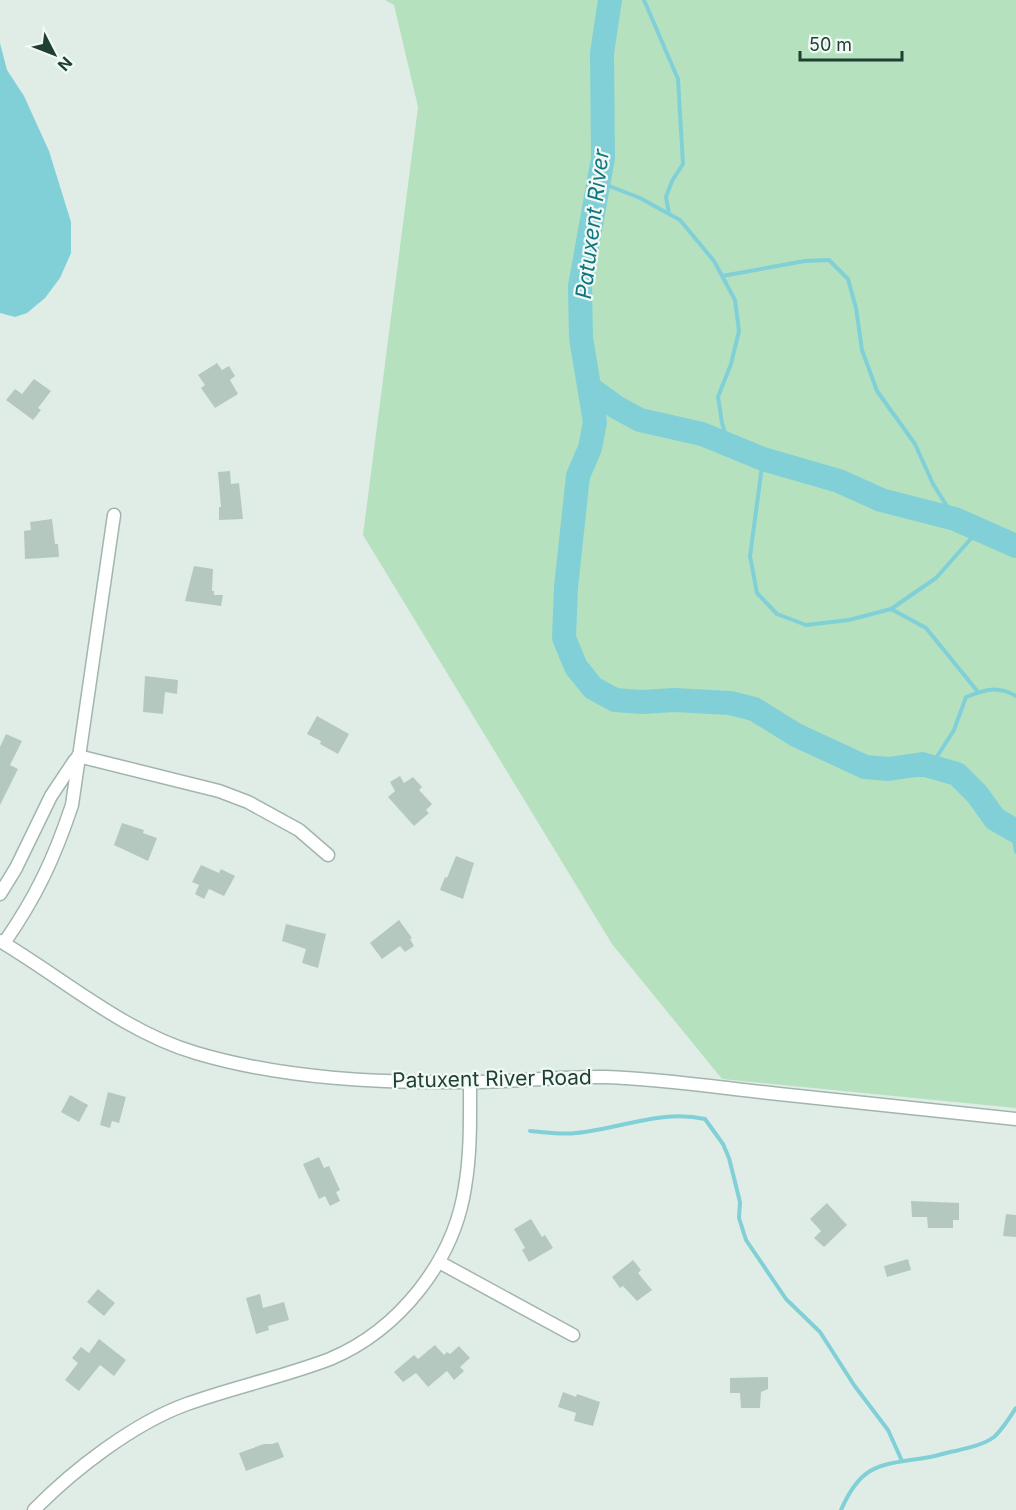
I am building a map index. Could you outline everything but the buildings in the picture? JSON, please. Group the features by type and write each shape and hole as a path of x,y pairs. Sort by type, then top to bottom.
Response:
{"street":[{"path":"2,942 27,910 45,876 60,843 72,806 114,515"},
{"path":"78,756 219,791 249,802 299,830 328,855"},
{"path":"0,894 16,868 51,796 78,756"},
{"name":"Patuxent River Road","path":"2,942 126,1022 160,1040 196,1053 302,1075 374,1082 470,1082 604,1077 1016,1119"},
{"path":"34,1510 64,1481 97,1456 156,1419 185,1404 333,1358 359,1344 404,1308 439,1262 455,1224 465,1190 470,1155 470,1082"},
{"path":"439,1262 573,1335"}],"green space":[{"path":"385,0 1016,0 1016,1108 722,1079 612,944 363,535 418,107 394,5"}],"water":[{"path":"0,43 7,70 24,96 49,151 71,222 71,253 60,278 45,298 27,313 15,317 0,313"}],"waterway":[{"name":"Patuxent River","path":"610,0 602,53 603,158 580,286 581,338 595,422 590,448 578,476 566,587 564,638 576,667 593,688 615,700 730,703 754,709 796,735 865,767 889,769 922,764 957,774 977,794 995,819 1016,831"},
{"path":"644,0 678,79 683,164 672,181 666,197 669,214"},
{"path":"599,182 640,198 680,220 714,261 735,300 739,331 731,364 718,397 722,423 729,445"},
{"path":"722,276 805,261 829,260 848,279 856,308 862,350 877,391 915,444 933,484 955,519"},
{"path":"590,388 616,407 640,420 702,434 763,459 839,481 881,500 955,519 1016,546"},
{"path":"763,459 750,556 757,593 777,614 806,625 849,620 891,609 936,578 976,533"},
{"path":"891,609 926,628 978,692"},
{"path":"931,766 954,730 966,697 991,690 1003,691 1016,696"},
{"path":"1012,829 1016,852"},
{"path":"530,1131 570,1134 673,1116 705,1119 723,1144 729,1158 740,1202 739,1218 746,1240 786,1299 820,1332 854,1385 888,1430 902,1461"},
{"path":"841,1510 856,1483 873,1469 883,1465 932,1457 985,1442 997,1434 1016,1408"}]}
